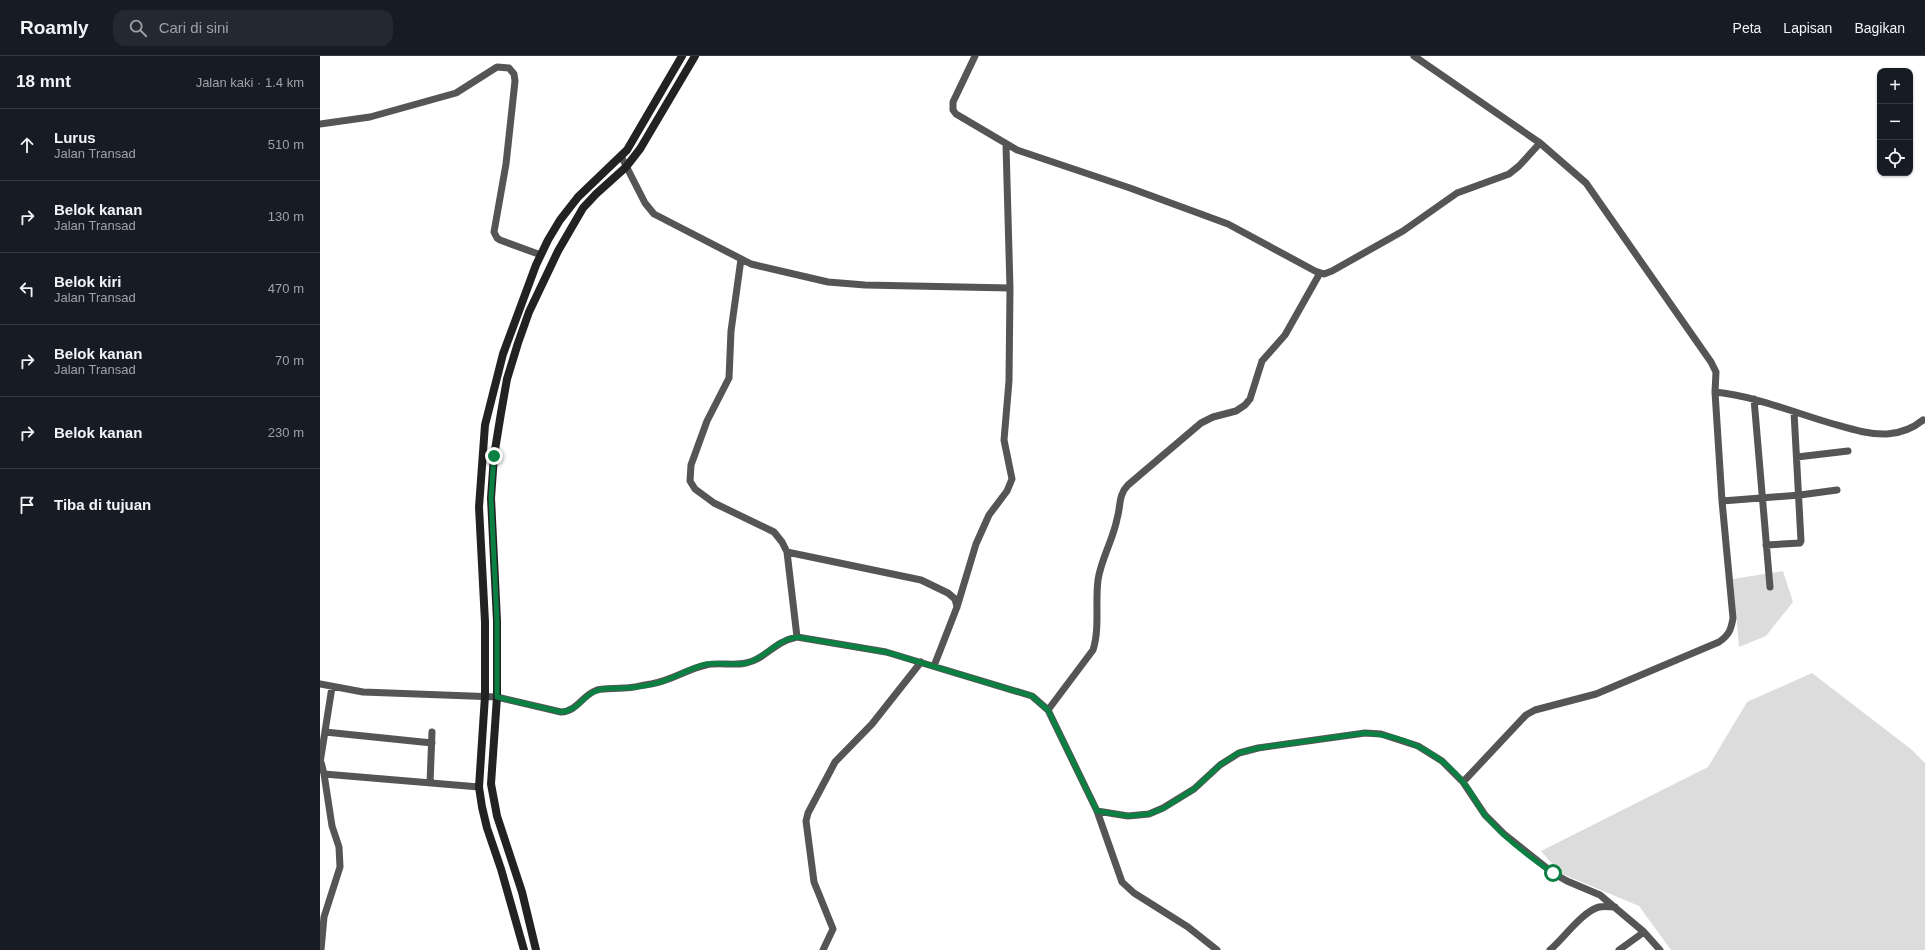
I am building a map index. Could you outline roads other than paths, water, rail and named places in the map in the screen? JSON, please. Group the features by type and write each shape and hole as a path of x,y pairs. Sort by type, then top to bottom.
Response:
{"street":[{"path":"682,56 636,138 621,156 578,197 560,220 541,255 517,312 503,354 485,425 479,507 485,622 485,696 479,787 487,828 502,869 524,948 535,947 522,892 497,816 490,784 497,697 497,621 491,498 495,449 507,379 529,312 558,251 583,208 626,167 644,142 695,56"},
{"path":"975,56 953,102 953,110 956,114 1006,145 1228,224 1320,273 1332,271 1403,231 1457,193 1509,174 1519,166 1540,143"},
{"path":"1414,56 1540,143 1579,176 1593,191 1711,362 1716,372 1715,392 1722,501 1733,618 1732,628 1729,635 1718,642 1596,694 1535,710 1526,715 1463,782"},
{"path":"320,124 370,117 456,93 497,67 510,68 516,81 506,164 494,232 500,240 541,255"},
{"path":"934,666 957,607 979,538 989,515 1007,491 1012,479 1004,440 1009,381 1010,288 1006,145"},
{"path":"621,156 645,203 654,214 751,264 828,282 865,285 1010,288"},
{"path":"741,259 731,331 729,378 707,421 691,465 690,481 695,489 714,503 774,532 782,542 787,552 797,637"},
{"path":"1048,710 1093,650 1096,640 1098,581 1101,566 1117,519 1121,493 1128,485 1201,423 1213,417 1236,411 1250,399 1262,362 1285,335 1320,273"},
{"path":"1715,392 1754,399 1852,429 1886,434 1909,429 1924,420"},
{"path":"1754,399 1761,498 1770,587"},
{"path":"1766,545 1801,542 1800,495 1794,412"},
{"path":"1797,457 1848,451"},
{"path":"1722,501 1800,495 1838,490"},
{"path":"787,552 921,580 948,593 955,599 957,607"},
{"path":"320,684 363,692 497,697 561,712 569,712 577,707 586,696 595,691 606,688 624,688 654,684 706,664 745,663 758,660 768,650 786,639 797,637 886,652 921,662 1032,696 1048,710 1097,811 1122,882 1134,892 1188,927 1217,950"},
{"path":"823,950 834,929 812,877 806,821 808,813 835,762 872,724 921,662"},
{"path":"321,950 324,917 340,867 339,847 331,823 324,774 320,762 332,687"},
{"path":"325,732 432,743"},
{"path":"430,783 432,732"},
{"path":"1097,811 1128,816 1149,814 1164,808 1194,789 1220,765 1238,753 1258,748 1365,733 1381,734 1418,746 1442,762 1463,782 1485,815 1504,834 1553,873 1567,881 1600,895 1644,932 1660,950"},
{"path":"324,774 479,787"},
{"path":"1550,950 1563,939 1575,924 1594,910 1601,907 1615,907"},
{"path":"1619,950 1644,932"}]}
